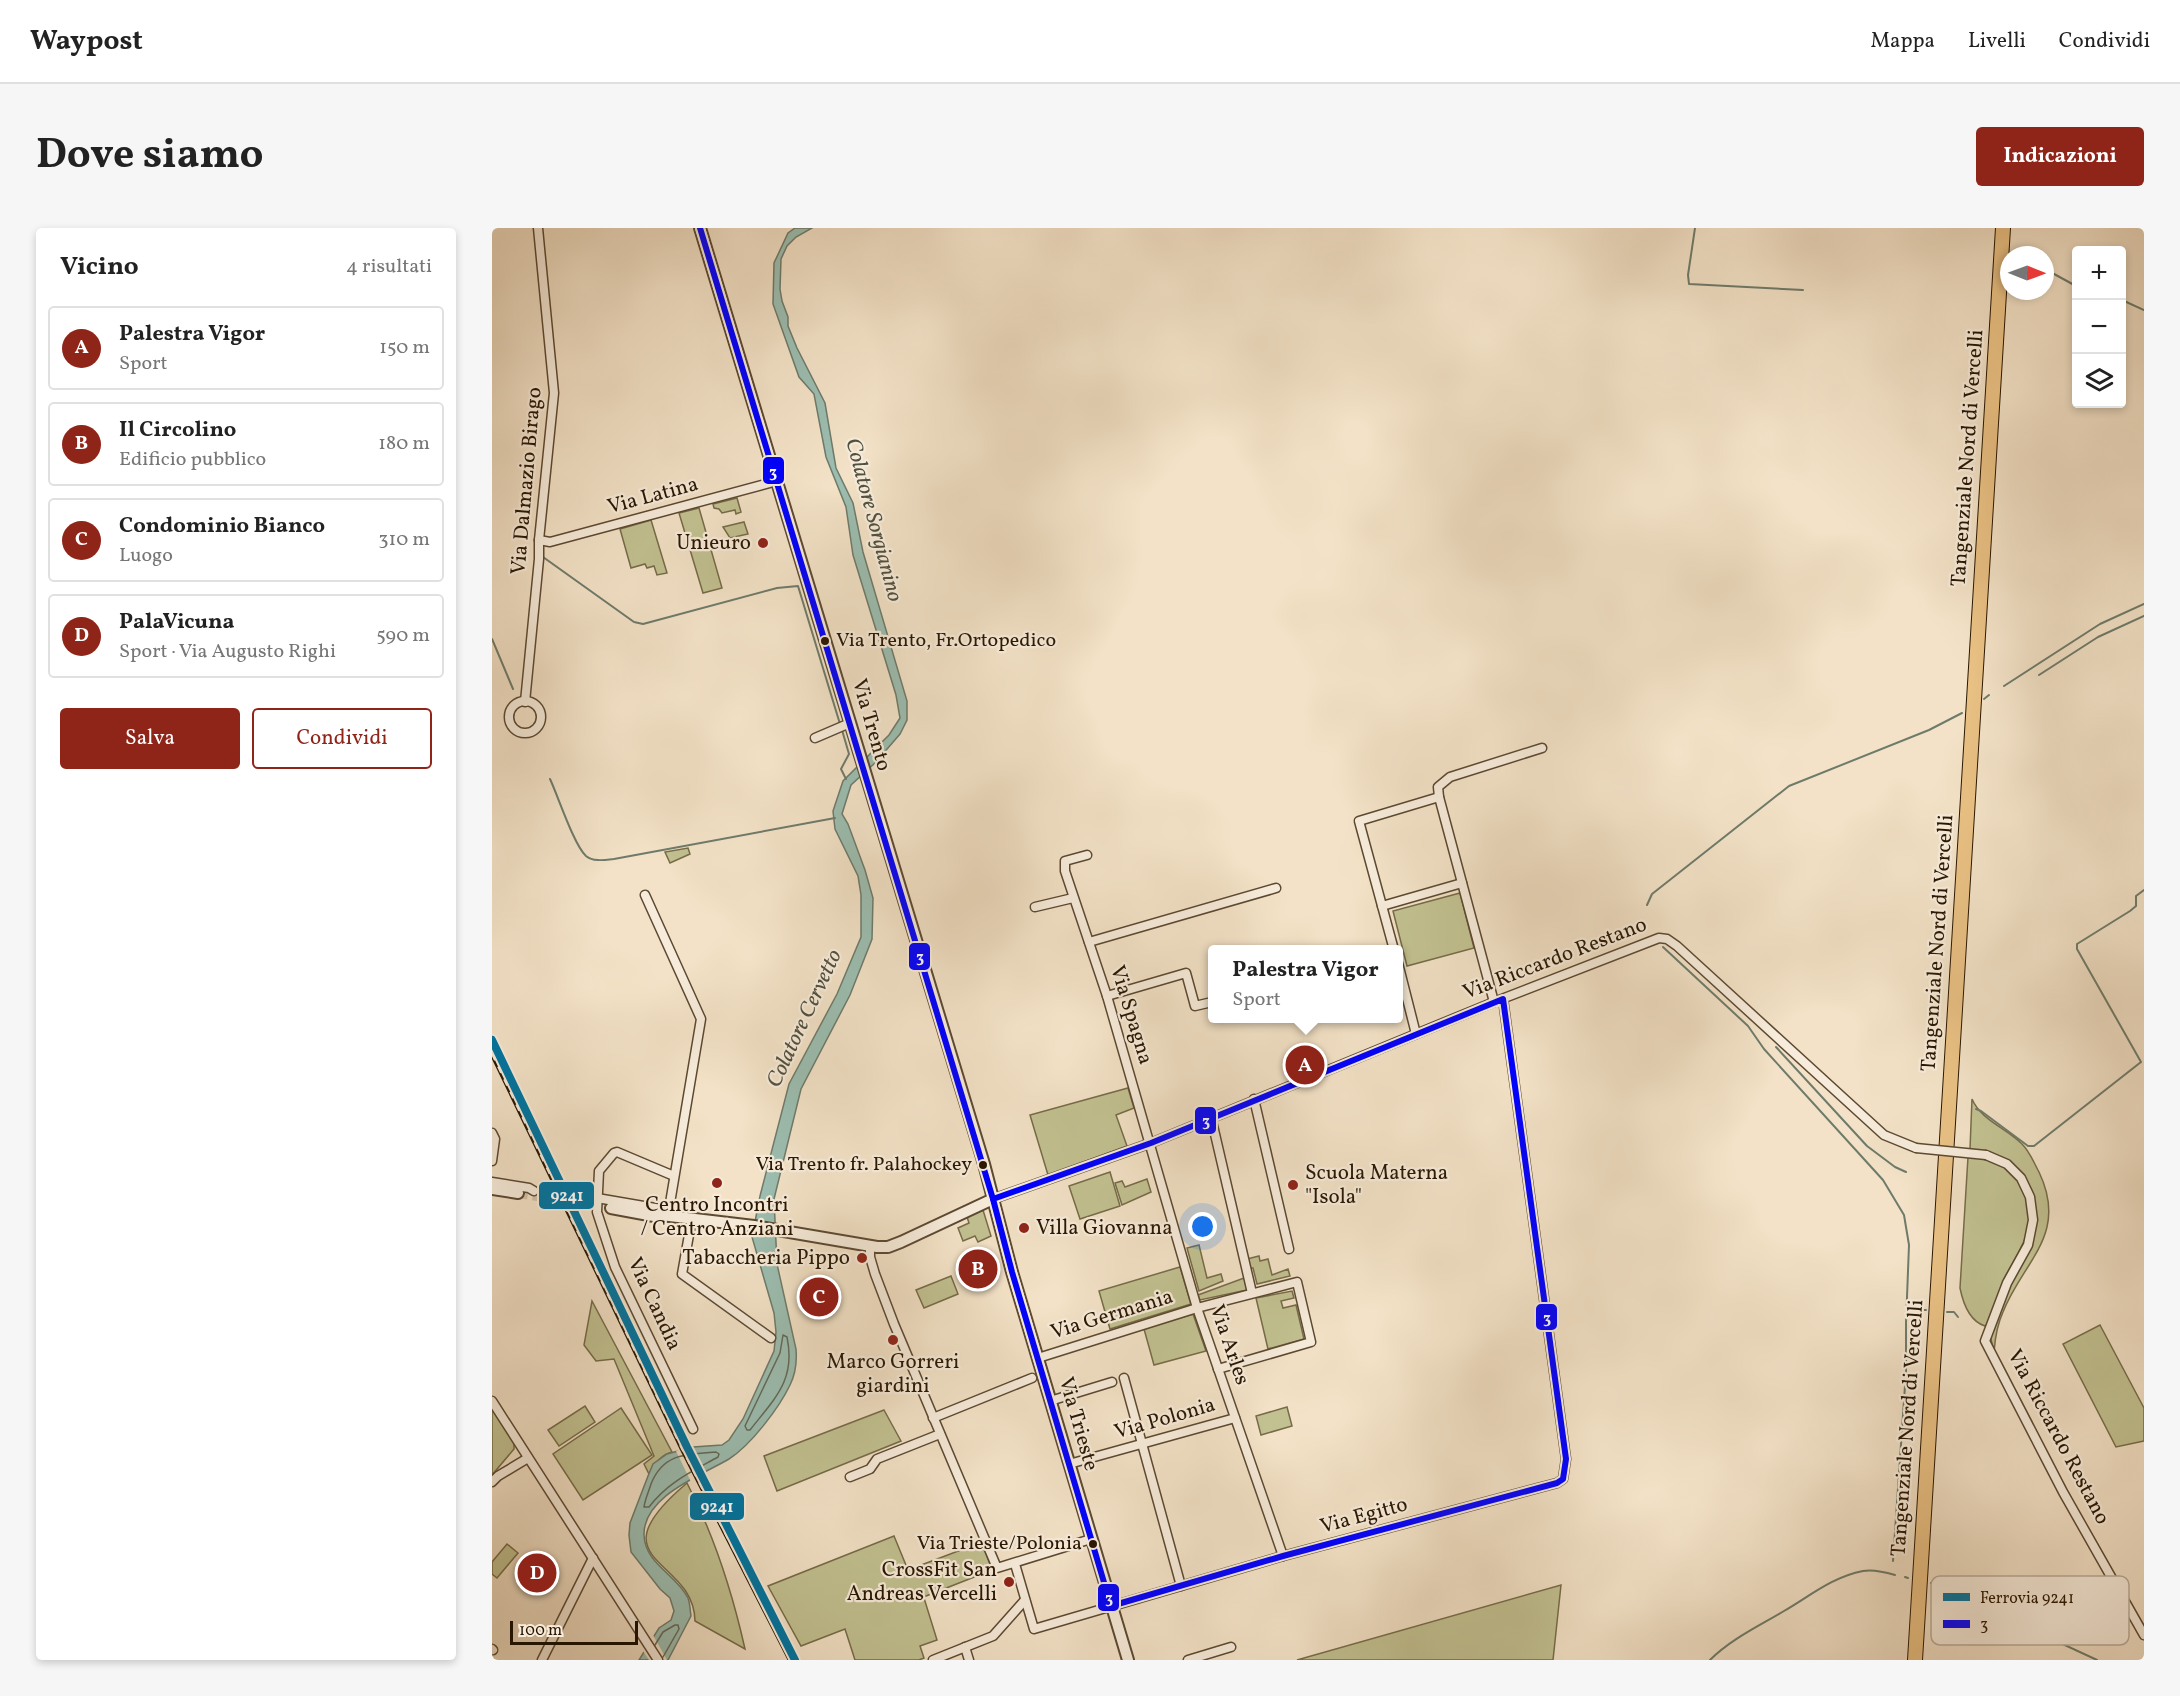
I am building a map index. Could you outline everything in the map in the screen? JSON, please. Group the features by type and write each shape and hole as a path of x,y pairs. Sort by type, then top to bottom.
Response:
{"main road":[{"name":"Tangenziale Nord di Vercelli","path":"1915,1660 2003,228"}],"street":[{"name":"Via Dalmazio Birago","path":"525,702 554,393 538,228"},
{"name":"Via Trento","path":"700,228 777,481 843,725 859,754 993,1199"},
{"name":"Via Latina","path":"539,540 550,542 777,481"},
{"path":"815,738 843,725"},
{"path":"1498,1001 1462,884 1438,787 1450,777 1542,748"},
{"path":"1393,945 1359,821 1439,797"},
{"name":"Via Spagna","path":"1087,855 1065,861 1065,871 1107,996 1151,1143"},
{"path":"1382,906 1462,884"},
{"path":"1089,942 1276,888"},
{"path":"645,896 701,1019 666,1215"},
{"path":"1035,907 1073,898"},
{"name":"Via Riccardo Restano","path":"611,1208 654,1216 666,1215 754,1226 870,1247 888,1247 993,1199 1151,1143 1498,1001 1659,938 1667,939 1884,1134 1916,1148 1986,1155 2007,1164 2021,1178 2030,1197 2033,1220 2028,1245 2007,1283 1985,1341 2063,1492 2111,1576"},
{"path":"1107,996 1186,974 1195,1006 1208,1003"},
{"path":"1403,983 1416,1034"},
{"name":"Via Egitto","path":"1015,1564 1034,1629 1283,1556 1557,1483 1563,1479 1566,1459 1498,1001"},
{"path":"1254,1099 1289,1249"},
{"path":"1211,1118 1252,1293"},
{"path":"492,1132 495,1139 492,1161"},
{"name":"Via Arles","path":"1151,1143 1197,1308 1283,1556"},
{"name":"Via Candia","path":"674,1176 616,1152 599,1171 597,1212 615,1267 693,1429"},
{"path":"492,1182 529,1188 534,1191"},
{"path":"492,1189 518,1193"},
{"name":"Via Riccardo Restano","path":"597,1198 646,1205 661,1209 666,1215"},
{"name":"Via Trieste","path":"993,1199 1090,1539 1128,1660"},
{"path":"692,1218 682,1274 771,1338"},
{"path":"870,1247 870,1257 875,1274 997,1568 1090,1539"},
{"name":"Via Germania","path":"1038,1358 1197,1308 1297,1282 1311,1342 1218,1369"},
{"path":"933,1418 1032,1378"},
{"path":"1124,1378 1181,1586"},
{"path":"1050,1401 1112,1382"},
{"path":"492,1401 658,1660"},
{"name":"Via Polonia","path":"1069,1464 1235,1418"},
{"path":"850,1478 870,1469 878,1459 940,1434"},
{"path":"492,1482 528,1458"},
{"path":"542,1660 593,1558"},
{"path":"933,1660 993,1636 1025,1600"},
{"name":"Via Riccardo Restano","path":"2129,1609 2144,1635"},
{"path":"965,1647 969,1660"},
{"path":"1188,1660 1231,1647"}],"shaded area":[{"path":"737,498 741,512 736,514 735,510 722,513 719,509 714,508 713,504"},
{"path":"699,508 722,588 703,593 679,513"},
{"path":"651,520 667,573 657,575 654,566 647,568 645,564 631,568 620,529"},
{"path":"744,522 748,534 730,538 723,527"},
{"path":"688,848 690,854 670,863 665,852"},
{"path":"1460,893 1474,948 1407,966 1393,911"},
{"path":"1128,1088 1134,1108 1116,1115 1127,1146 1048,1175 1030,1115"},
{"path":"1972,1099 1981,1113 2016,1138 2027,1150 2039,1172 2047,1194 2049,1213 2040,1247 2001,1317 1994,1352 1990,1335 2035,1219 2023,1176 1970,1149"},
{"path":"1968,1157 1995,1162 2010,1171 2024,1194 2030,1219 2025,1240 2005,1277 1985,1326 1979,1324 1971,1316 1960,1288"},
{"path":"1110,1172 1120,1206 1080,1219 1069,1186"},
{"path":"1147,1179 1151,1192 1122,1205 1115,1183 1122,1181 1125,1187"},
{"path":"983,1210 991,1236 978,1242 975,1236 963,1241 958,1228 969,1223 967,1217"},
{"path":"1199,1245 1207,1278 1221,1274 1223,1281 1199,1291 1187,1248"},
{"path":"1259,1256 1260,1261 1268,1259 1272,1275 1288,1269 1290,1276 1257,1284 1253,1268 1249,1268 1247,1259"},
{"path":"1180,1267 1191,1304 1110,1329 1099,1291"},
{"path":"951,1276 958,1294 924,1308 916,1290"},
{"path":"1244,1278 1247,1290 1200,1300 1198,1295"},
{"path":"1292,1291 1294,1298 1281,1301 1283,1308 1296,1305 1304,1339 1268,1349 1256,1298"},
{"path":"592,1301 672,1452 658,1460 649,1474 644,1464 654,1456 614,1359 596,1361 584,1345"},
{"path":"1193,1314 1206,1351 1154,1365 1144,1329"},
{"path":"2100,1325 2144,1408 2144,1441 2116,1447 2063,1344"},
{"path":"585,1406 595,1422 559,1446 548,1430"},
{"path":"1287,1407 1292,1426 1261,1435 1256,1416"},
{"path":"492,1408 514,1443 514,1449 492,1475"},
{"path":"621,1408 652,1455 583,1500 553,1454"},
{"path":"884,1410 901,1441 777,1491 764,1456"},
{"path":"687,1483 722,1564 745,1649 695,1621 690,1600 680,1583 655,1558 647,1545 648,1530 660,1510"},
{"path":"894,1536 908,1570 982,1542 992,1570 921,1598 924,1598 937,1640 920,1646 924,1658 919,1660 855,1660 845,1629 801,1646 768,1586"},
{"path":"507,1544 518,1553 497,1578 492,1574 492,1562"},
{"path":"1561,1585 1553,1660 1297,1660"}],"water":[{"path":"795,228 812,228 796,237 787,246 781,259 782,301 788,317 788,326 797,348 825,403 836,468 853,503 863,552 907,701 907,720 900,734 875,763 851,785 842,814 865,870 873,898 872,939 850,995 801,1089 774,1199 777,1264 796,1349 794,1376 779,1404 746,1445 729,1459 676,1488 653,1509 646,1521 644,1535 650,1554 683,1590 689,1600 691,1616 668,1660 639,1660 659,1628 671,1620 674,1611 670,1598 660,1589 631,1552 630,1523 653,1464 667,1454 693,1447 722,1445 729,1440 743,1419 774,1351 776,1332 774,1313 752,1237 760,1196 789,1084 837,994 861,937 861,895 858,876 835,829 833,811 843,781 889,735 900,718 896,695 853,555 846,507 826,457 814,394 799,377 773,304 774,263 788,233"}],"pier":[{"path":"690,1445 705,1475 691,1482 676,1451"},
{"path":"653,1635 667,1660 649,1660 643,1651"}],"waterway":[{"path":"1695,228 1688,275 1689,284 1803,290"},
{"path":"2054,274 2072,284"},
{"path":"2126,302 2144,310"},
{"path":"543,557 634,622 643,624 777,588 798,586 840,724"},
{"path":"2004,686 2100,624 2144,604"},
{"path":"2039,675 2098,637 2144,616"},
{"path":"492,639 513,689"},
{"path":"1984,699 1989,695"},
{"path":"1647,905 1652,894 1789,786 1929,730 1962,713"},
{"path":"842,730 849,754 841,769 846,779"},
{"path":"550,779 576,842 586,856 596,860 614,859 835,818"},
{"path":"1976,1109 2028,1146 2034,1146 2141,1062 2077,949 2077,944 2130,911 2136,906 2136,896 2144,890"},
{"path":"1663,947 1748,1026 1764,1049 1883,1180 1904,1215 1909,1245 1906,1371 1893,1561"},
{"path":"1776,1047 1867,1146 1895,1167 1906,1172"},
{"path":"1921,1310 1926,1310"},
{"path":"1947,1312 1954,1312 1958,1317"},
{"path":"1710,1660 1746,1633 1841,1578 1867,1570 1895,1575"},
{"path":"2065,1645 2097,1660"}],"tunnel":[{"path":"518,1193 611,1208"}],"railway":[{"path":"492,1054 682,1449 790,1660"}],"rail line":[{"name":"9241","path":"492,1040 687,1447 795,1660"}],"transit line":[{"name":"3","path":"700,228 993,1199"},
{"name":"3","path":"1503,999 1566,1459 1563,1479 1557,1483 1283,1556 1111,1606 1012,1272 993,1199 1151,1143 1503,999"}],"place":[{"name":"Unieuro","path":"763,543"},
{"name":"Via Trento, Fr.Ortopedico","path":"825,641"},
{"name":"Palestra Vigor","path":"1305,1065"},
{"name":"Via Trento fr. Palahockey","path":"983,1165"},
{"name":"Centro Incontri / Centro Anziani","path":"717,1183"},
{"name":"Scuola Materna \"Isola\"","path":"1293,1185"},
{"name":"Villa Giovanna","path":"1024,1228"},
{"name":"Tabaccheria Pippo","path":"862,1258"},
{"name":"Il Circolino","path":"978,1269"},
{"name":"Condominio Bianco","path":"819,1297"},
{"name":"Marco Gorreri giardini","path":"893,1340"},
{"name":"Via Trieste/Polonia","path":"1093,1544"},
{"name":"PalaVicuna","path":"537,1573"},
{"name":"CrossFit San Andreas Vercelli","path":"1009,1582"}],"water label":[{"name":"Colatore Sorgianino","path":"873,520"},
{"name":"Colatore Cervetto","path":"805,1019"}]}
